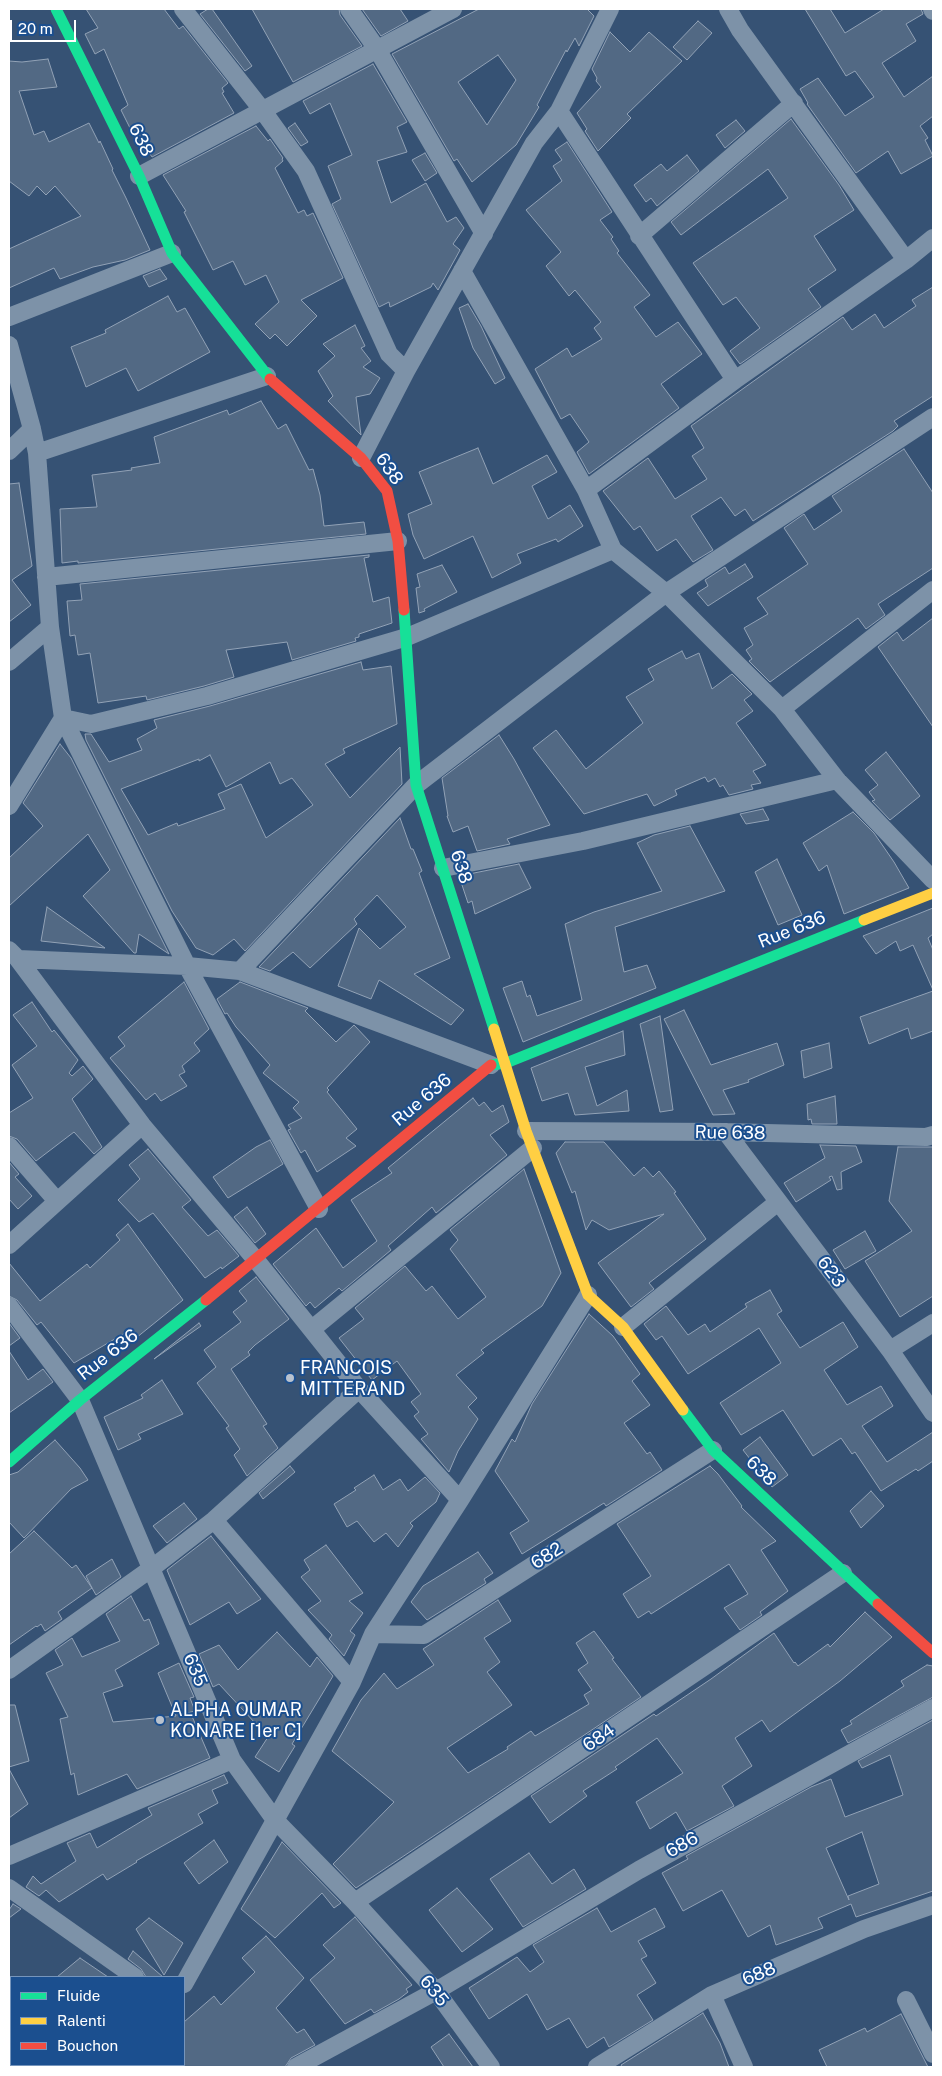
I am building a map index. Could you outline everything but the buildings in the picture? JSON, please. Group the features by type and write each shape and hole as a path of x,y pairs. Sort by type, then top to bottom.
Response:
{"street":[{"name":"638","path":"56,9 139,176 172,253 267,376 361,458 387,490 398,541 407,637 416,785 443,868 498,1064 533,1148 588,1295 623,1327 714,1450 843,1573 933,1653"},
{"path":"183,9 263,111 306,171 389,354 406,372"},
{"path":"350,9 377,48 484,234"},
{"path":"139,176 453,9"},
{"path":"361,458 406,372 534,143 559,111 610,9"},
{"path":"728,9 740,30 906,260"},
{"path":"639,236 794,103"},
{"path":"559,111 735,380"},
{"path":"586,490 735,380 906,260 933,238"},
{"path":"9,318 172,253"},
{"path":"462,271 586,490 613,550 666,593 782,709 837,780 933,880"},
{"path":"9,345 37,453 50,627 63,718 187,966 319,1209"},
{"path":"37,453 267,376"},
{"path":"240,971 416,785 666,593 933,417"},
{"path":"9,451 32,429"},
{"path":"46,576 398,541"},
{"path":"63,718 91,724 206,696 407,637 613,550"},
{"path":"782,709 933,590"},
{"path":"9,662 50,627"},
{"path":"9,806 63,718"},
{"path":"443,868 584,841 837,780"},
{"name":"Rue 636","path":"9,1462 80,1400 498,1064 933,893"},
{"path":"13,954 240,971 498,1064"},
{"path":"13,954 142,1125 256,1260 359,1389 460,1500"},
{"path":"9,1245 142,1125"},
{"name":"Rue 638","path":"526,1131 726,1132 926,1137 933,1135"},
{"name":"623","path":"726,1132 890,1350 933,1413"},
{"path":"9,1146 57,1201"},
{"path":"312,1329 533,1148"},
{"path":"623,1327 778,1202"},
{"path":"185,1982 352,1682 373,1634 460,1500 588,1295"},
{"name":"635","path":"9,1306 80,1400 232,1760 275,1820 355,1902 436,1991 491,2067"},
{"path":"890,1350 933,1323"},
{"path":"9,1670 152,1568 214,1520 359,1389"},
{"name":"682","path":"373,1634 424,1635 714,1450"},
{"path":"214,1520 352,1682"},
{"name":"684","path":"355,1902 843,1573"},
{"name":"686","path":"296,2067 436,1991 638,1870 933,1708"},
{"path":"9,1856 232,1760"},
{"path":"9,1888 134,1976"},
{"name":"688","path":"597,2067 712,1995 864,1929 933,1905"},
{"path":"712,1995 744,2067"},
{"path":"906,2000 933,2054"}],"traffic: fast":[{"path":"56,9 139,176 172,253 270,379"},
{"path":"404,610 416,785 494,1029"},
{"path":"491,1065 506,1063 864,920"},
{"path":"9,1462 80,1400 206,1300"},
{"path":"683,1410 713,1450 878,1604"}],"traffic: slow":[{"path":"864,920 933,893"},
{"path":"494,1029 526,1131 588,1295 623,1327 683,1410"}],"traffic: jam":[{"path":"270,379 361,458 387,491 398,541 404,610"},
{"path":"206,1300 491,1065"},
{"path":"878,1604 933,1653"}],"place":[{"name":"FRANCOIS MITTERAND","path":"290,1378"},
{"name":"ALPHA OUMAR KONARE [1er C]","path":"160,1720"}]}
